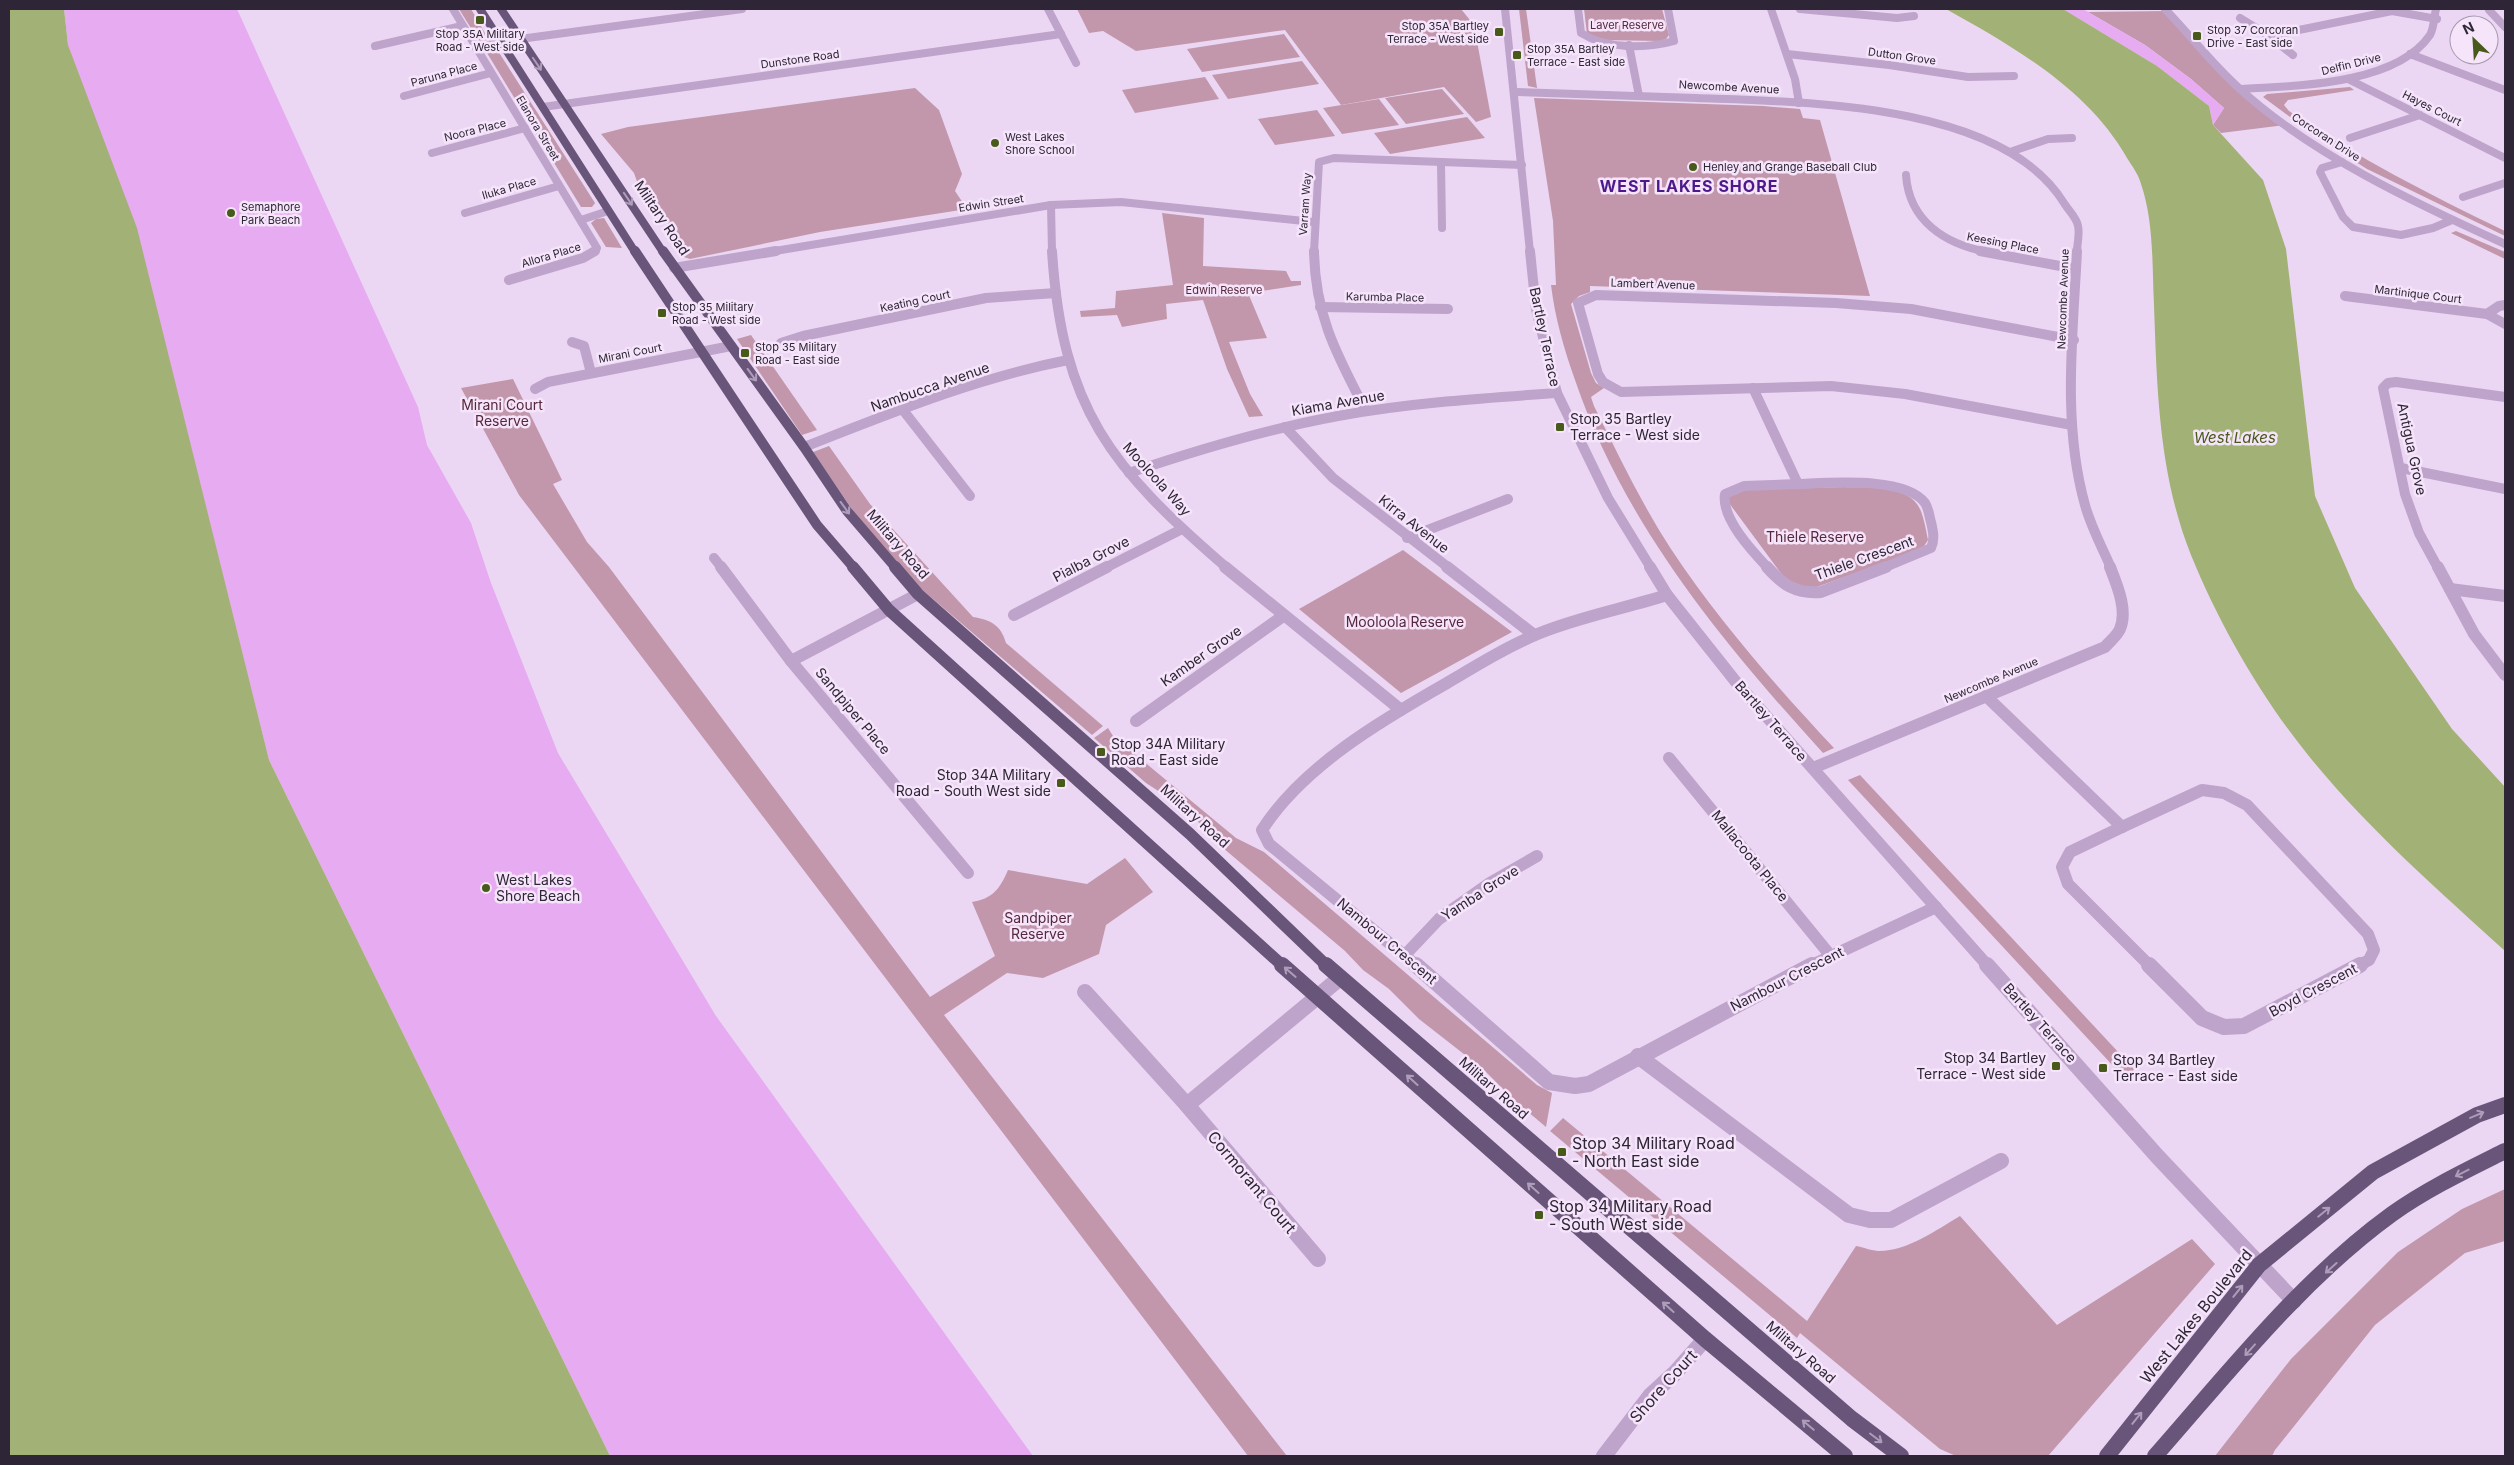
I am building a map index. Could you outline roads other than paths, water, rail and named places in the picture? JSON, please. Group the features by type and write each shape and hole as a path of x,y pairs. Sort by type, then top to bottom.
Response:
{"main road":[{"path":"480,9 608,211 817,525 889,610 1161,858 1704,1339 1845,1456"},
{"name":"Military Road","path":"501,9 674,268 804,447 847,511 918,594 1190,834 1340,978 1852,1419 1901,1456"},
{"name":"West Lakes Boulevard","path":"2107,1456 2259,1265 2373,1172 2477,1114 2505,1105"},
{"path":"2155,1456 2294,1300 2379,1224 2440,1184 2505,1151"}],"street":[{"name":"Elanora Street","path":"453,9 490,73 598,248"},
{"path":"520,39 742,9"},
{"path":"1048,9 1076,63"},
{"name":"Bartley Terrace","path":"1505,9 1536,309 1557,393 1608,498 1667,595 1736,682 2157,1156 2294,1300"},
{"path":"1578,9 1581,33 1589,39 1629,44 1661,45 1674,41 1676,38 1668,9"},
{"path":"1771,9 1795,79 1798,103"},
{"path":"1800,9 1896,18 1914,16"},
{"name":"Corcoran Drive","path":"2165,9 2240,89 2285,125 2342,162 2452,220 2505,244"},
{"path":"2269,36 2392,11 2437,19 2436,9"},
{"path":"2489,10 2505,27"},
{"path":"2240,18 2269,36 2293,55"},
{"name":"Delfin Drive","path":"2240,89 2295,86 2348,79 2391,65 2410,54 2430,37 2437,19"},
{"path":"375,46 462,26"},
{"name":"Dunstone Road","path":"543,107 1061,34"},
{"path":"476,48 501,42"},
{"path":"1629,44 1639,96"},
{"name":"Dutton Grove","path":"1787,54 1890,65 1968,76 2014,76"},
{"path":"2410,54 2505,90"},
{"name":"Paruna Place","path":"404,96 490,73"},
{"name":"Hayes Court","path":"2348,79 2505,158"},
{"name":"Newcombe Avenue","path":"1515,92 1798,103 1877,111 1926,120 1979,137 2010,152 2037,170 2068,203 2078,226 2072,424 2075,466 2085,507 2123,604 2121,628 2105,647 1812,768"},
{"path":"2350,138 2420,115"},
{"name":"Noora Place","path":"432,153 525,128"},
{"path":"2010,152 2048,139 2072,138"},
{"name":"Varram Way","path":"1366,411 1334,350 1320,307 1313,253 1319,162 1325,159 1522,165"},
{"path":"2342,162 2324,167 2320,172 2343,217 2353,227 2401,235 2433,228 2452,220"},
{"path":"1441,163 1442,228"},
{"name":"Keesing Place","path":"1906,175 1907,192 1927,225 1941,238 1970,249 2076,269"},
{"path":"2463,197 2505,183"},
{"name":"Iluka Place","path":"465,212 559,186"},
{"name":"Edwin Street","path":"674,268 1052,205 1130,202 1314,222"},
{"name":"Mooloola Way","path":"1052,205 1056,293 1068,360 1077,389 1093,422 1109,448 1151,499 1182,529 1283,616 1401,710"},
{"path":"581,220 608,211"},
{"name":"Allora Place","path":"509,280 583,258 593,254 598,248"},
{"name":"Keating Court","path":"781,343 803,336 986,298 1056,293"},
{"name":"Lambert Avenue","path":"2072,424 1906,394 1831,386 1621,392 1603,382 1598,374 1578,303 1596,295 1836,303 1911,309 2074,340"},
{"name":"Martinique Court","path":"2346,296 2487,314 2505,324"},
{"path":"2487,314 2505,305"},
{"name":"Karumba Place","path":"1320,307 1448,309"},
{"path":"572,342 584,346 591,373"},
{"name":"Mirani Court","path":"534,389 548,382 731,346"},
{"name":"Nambucca Avenue","path":"804,447 964,387 1068,360"},
{"name":"Antigua Grove","path":"2505,397 2396,382 2388,383 2384,388 2401,468 2404,494 2419,533 2474,634 2505,675"},
{"path":"1753,388 1798,484"},
{"name":"Kiama Avenue","path":"1130,473 1206,446 1285,427 1366,411 1452,400 1557,393"},
{"path":"903,410 970,496"},
{"name":"Kirra Avenue","path":"1285,427 1333,478 1407,538 1534,635"},
{"path":"2401,468 2505,489"},
{"name":"Thiele Crescent","path":"1798,484 1847,484 1898,488 1912,494 1923,502 1928,509 1934,540 1933,547 1928,551 1821,592 1808,593 1788,588 1779,582 1747,542 1726,510 1723,502 1724,494 1744,486 1798,484"},
{"path":"1407,538 1508,499"},
{"name":"Pialba Grove","path":"1014,615 1182,529"},
{"name":"Sandpiper Place","path":"714,558 791,661 968,873"},
{"path":"2450,589 2505,596"},
{"name":"Sandpiper Place","path":"791,661 918,594"},
{"name":"Nambour Crescent","path":"1667,595 1534,635 1401,710 1332,759 1286,797 1266,818 1262,830 1269,844 1405,955 1549,1082 1575,1086 1589,1084 1638,1056 1830,955 1936,907"},
{"name":"Kamber Grove","path":"1136,721 1283,616"},
{"path":"1986,696 2122,827"},
{"name":"Mallacoota Place","path":"1669,758 1830,955"},
{"name":"Boyd Crescent","path":"2202,790 2224,793 2247,805 2368,934 2374,950 2370,960 2244,1026 2224,1026 2202,1018 2068,884 2062,867 2070,852 2122,827 2202,790"},
{"name":"Yamba Grove","path":"1405,955 1439,920 1490,883 1537,856"},
{"path":"1187,1105 1340,978"},
{"name":"Cormorant Court","path":"1085,992 1187,1105 1318,1259"},
{"path":"1638,1056 1849,1215 1870,1220 1891,1220 2001,1161"},
{"name":"Shore Court","path":"1604,1456 1650,1396 1675,1373 1704,1339"}],"water":[{"path":"9,9 64,9 68,45 137,228 269,760 610,1456 9,1456"},
{"name":"West Lakes","path":"1946,9 2063,9 2157,66 2209,106 2213,125 2263,180 2286,249 2315,496 2355,588 2452,729 2505,787 2505,951 2403,857 2330,782 2274,709 2242,659 2214,607 2180,525 2166,463 2159,400 2150,228 2145,198 2135,171 2111,133 2071,91 2023,55"}],"place":[{"name":"Stop 35A Military Road - West side","path":"480,20"},
{"name":"Stop 35A Bartley Terrace - West side","path":"1499,32"},
{"name":"Stop 37 Corcoran Drive - East side","path":"2197,36"},
{"name":"Stop 35A Bartley Terrace - East side","path":"1517,55"},
{"name":"West Lakes Shore School","path":"995,143"},
{"name":"Henley and Grange Baseball Club","path":"1693,167"},
{"name":"Semaphore Park Beach","path":"231,213"},
{"name":"Stop 35 Military Road - West side","path":"662,313"},
{"name":"Stop 35 Military Road - East side","path":"745,353"},
{"name":"Stop 35 Bartley Terrace - West side","path":"1560,427"},
{"name":"Stop 34A Military Road - East side","path":"1101,752"},
{"name":"Stop 34A Military Road - South West side","path":"1061,783"},
{"name":"West Lakes Shore Beach","path":"486,888"},
{"name":"Stop 34 Bartley Terrace - West side","path":"2056,1066"},
{"name":"Stop 34 Bartley Terrace - East side","path":"2103,1068"},
{"name":"Stop 34 Military Road - North East side","path":"1562,1152"},
{"name":"Stop 34 Military Road - South West side","path":"1539,1215"}],"district":[{"name":"WEST LAKES SHORE","path":"1689,186"}],"park label":[{"name":"Laver Reserve","path":"1627,25"},
{"name":"Edwin Reserve","path":"1224,290"},
{"name":"Mirani Court Reserve","path":"502,414"},
{"name":"Thiele Reserve","path":"1815,537"},
{"name":"Mooloola Reserve","path":"1405,622"},
{"name":"Sandpiper Reserve","path":"1038,926"}]}
